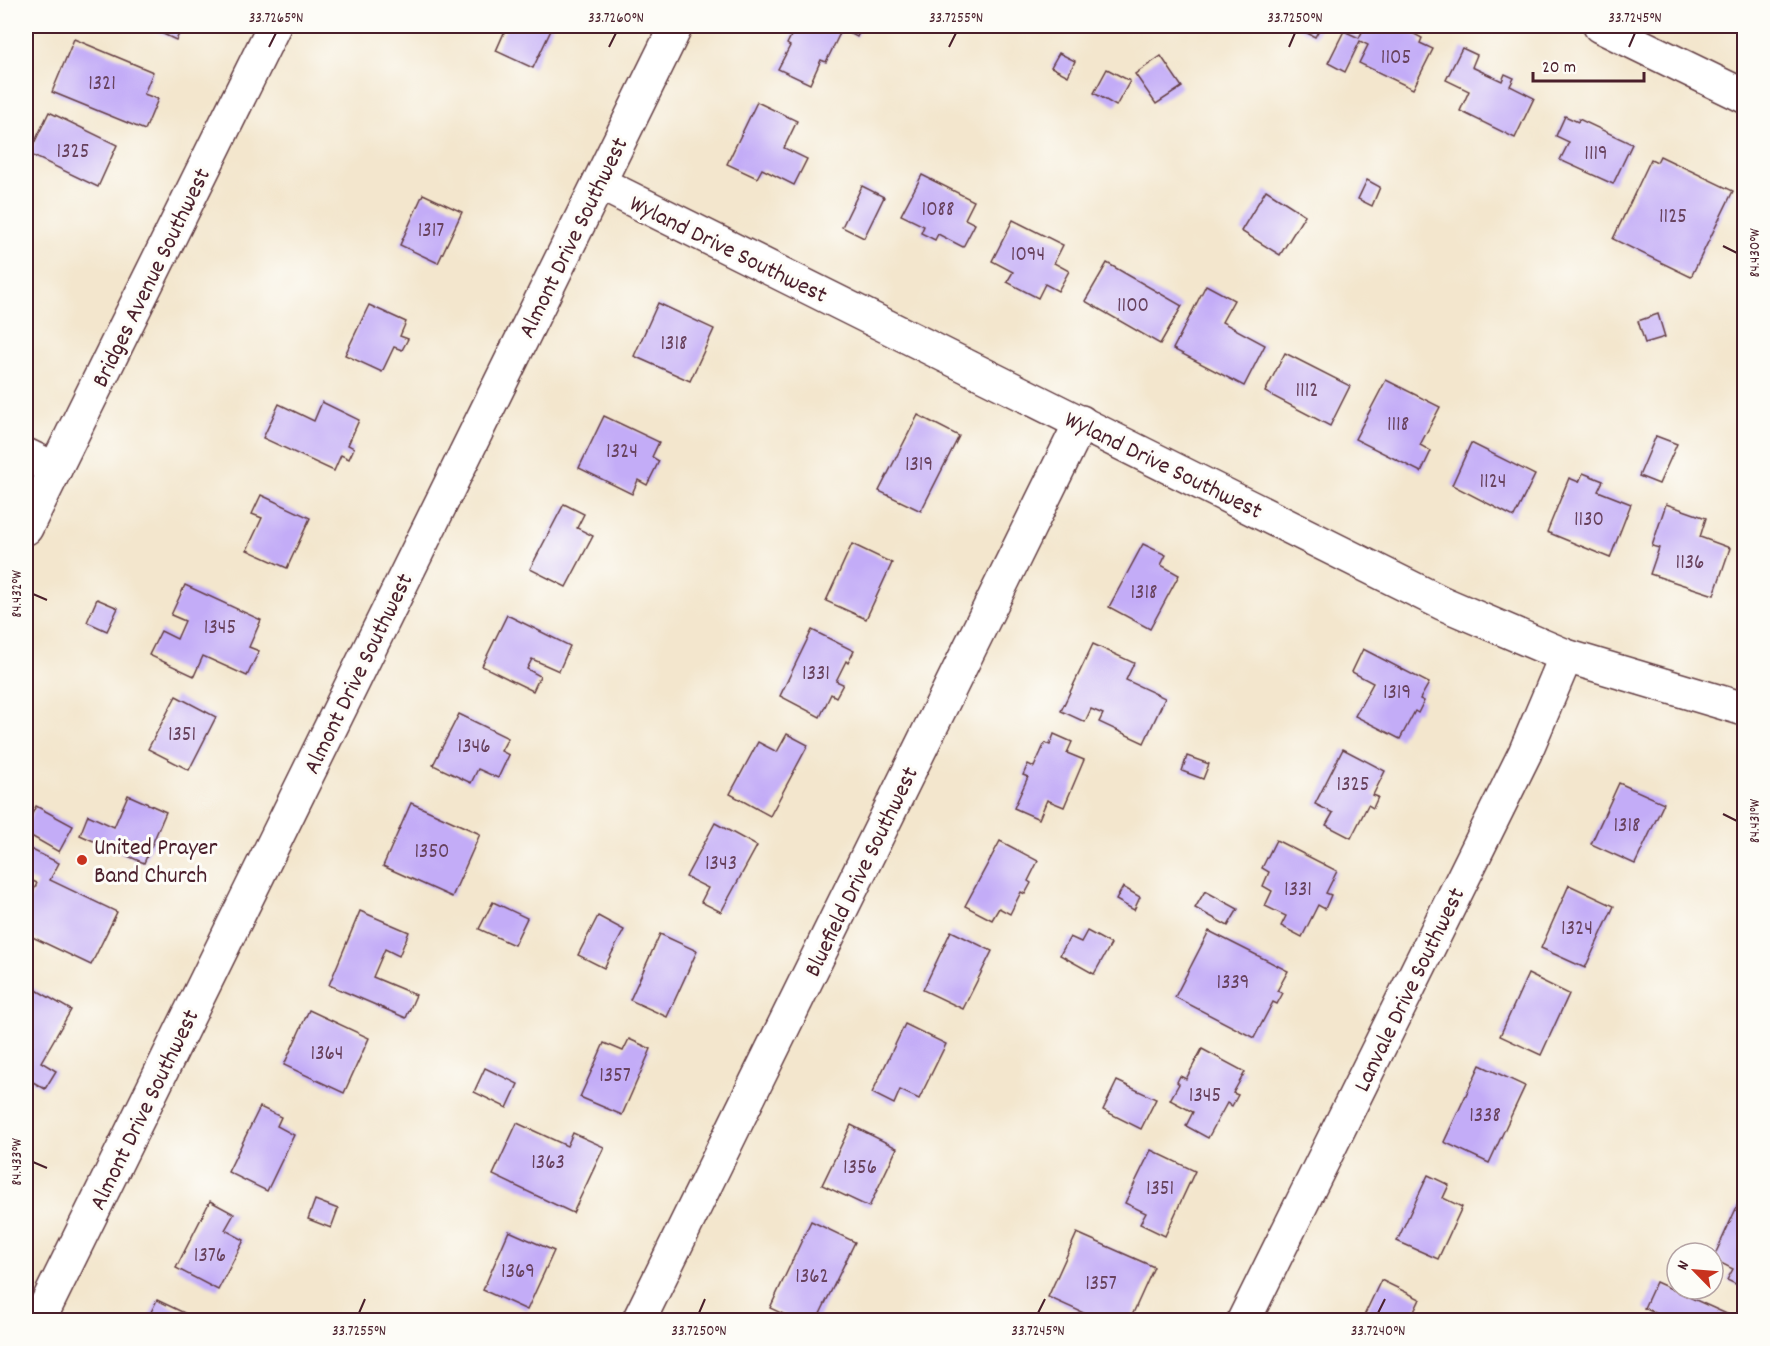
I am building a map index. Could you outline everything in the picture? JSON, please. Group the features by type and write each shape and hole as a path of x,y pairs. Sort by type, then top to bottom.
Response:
{"street":[{"name":"Bridges Avenue Southwest","path":"26,528 274,26"},
{"name":"Almont Drive Southwest","path":"39,1320 676,26"},
{"path":"1600,26 1744,96"},
{"name":"Wyland Drive Southwest","path":"599,183 1443,603 1566,656 1744,709"},
{"name":"Bluefield Drive Southwest","path":"639,1320 1081,422"},
{"path":"26,455 54,469"},
{"name":"Lanvale Drive Southwest","path":"1244,1320 1525,753 1566,656"}],"building":[{"path":"146,26 183,26 176,40"},
{"path":"507,26 553,26 533,68 496,51"},
{"path":"796,26 862,26 857,37 842,29 826,62 821,60 810,84 778,69 790,46 787,44"},
{"path":"1293,26 1321,26 1315,37"},
{"path":"1365,26 1388,26 1400,31 1401,27 1422,38 1420,43 1433,49 1413,89 1359,63 1368,45 1360,41 1345,72 1328,63 1344,31 1359,38"},
{"path":"74,39 153,72 144,94 158,99 145,130 52,92"},
{"path":"1462,48 1477,55 1472,67 1502,81 1505,74 1514,78 1510,86 1534,98 1515,138 1460,111 1469,91 1446,80"},
{"path":"1059,53 1075,61 1068,76 1051,67"},
{"path":"1161,56 1182,87 1156,104 1135,74"},
{"path":"1107,69 1130,81 1116,106 1094,93"},
{"path":"757,102 797,121 784,148 807,159 794,185 762,169 757,178 727,164"},
{"path":"49,112 117,145 98,187 29,154"},
{"path":"1565,116 1578,122 1579,119 1632,144 1613,184 1560,160 1569,142 1556,136"},
{"path":"1660,156 1733,191 1691,277 1613,239 1651,159 1657,162"},
{"path":"922,175 974,201 965,219 975,224 963,247 938,234 935,240 921,233 924,226 901,215"},
{"path":"1367,180 1380,187 1372,206 1358,199"},
{"path":"862,186 884,197 864,238 842,227"},
{"path":"1266,190 1305,215 1280,255 1241,231"},
{"path":"423,194 462,212 438,263 400,245"},
{"path":"1013,220 1063,245 1054,263 1069,271 1058,291 1045,284 1038,298 1007,282 1013,272 992,261"},
{"path":"1107,263 1182,306 1160,344 1085,301"},
{"path":"1206,285 1234,300 1222,322 1265,345 1244,386 1173,349"},
{"path":"658,303 714,329 690,381 634,356"},
{"path":"369,305 406,322 400,336 408,339 402,350 394,347 382,372 345,355"},
{"path":"1658,314 1665,337 1645,343 1638,321"},
{"path":"1285,353 1350,386 1330,426 1265,392"},
{"path":"1386,380 1440,407 1420,445 1431,451 1421,472 1355,439"},
{"path":"322,402 359,420 348,445 354,448 349,459 341,455 334,471 263,438 279,404 314,421"},
{"path":"918,415 959,436 921,511 879,491"},
{"path":"604,416 659,442 652,457 659,461 647,485 638,480 632,494 579,468"},
{"path":"1656,436 1677,444 1659,484 1639,476"},
{"path":"1471,443 1535,475 1514,517 1452,485"},
{"path":"1583,473 1603,481 1598,491 1631,504 1610,558 1547,532 1569,478 1579,482"},
{"path":"261,495 310,518 287,568 247,550 262,518 252,514"},
{"path":"564,504 584,514 577,528 593,536 566,587 530,569"},
{"path":"1666,504 1706,518 1700,537 1730,548 1714,595 1650,574 1659,548 1652,546"},
{"path":"852,544 892,563 866,619 826,601"},
{"path":"1143,544 1166,555 1161,565 1179,575 1150,629 1109,607"},
{"path":"185,585 261,620 249,647 259,651 247,676 203,656 194,676 149,655 161,631 177,639 185,621 171,615"},
{"path":"97,599 118,608 107,631 87,622"},
{"path":"507,615 570,646 559,671 532,659 527,669 540,676 533,691 482,666"},
{"path":"812,630 854,651 836,681 843,684 836,697 831,694 820,717 780,696"},
{"path":"1093,644 1134,663 1126,680 1165,698 1144,743 1099,722 1103,714 1091,709 1085,722 1061,711"},
{"path":"1363,649 1429,683 1420,699 1424,701 1418,713 1415,711 1400,739 1355,716 1373,683 1352,672"},
{"path":"176,696 216,717 189,770 148,749"},
{"path":"459,714 508,738 501,751 509,755 498,778 478,769 471,783 433,765"},
{"path":"787,734 808,745 770,816 730,794 758,742 777,752"},
{"path":"1054,734 1072,742 1067,753 1084,760 1064,807 1047,800 1039,819 1014,808 1028,777 1023,775 1028,764 1034,767 1045,743 1050,745"},
{"path":"1343,749 1385,771 1373,795 1378,797 1373,808 1368,805 1351,838 1326,825 1333,813 1315,804"},
{"path":"1187,756 1209,764 1203,779 1182,771"},
{"path":"1619,783 1664,803 1635,864 1591,844"},
{"path":"128,795 166,812 144,863 80,835 88,815 114,827"},
{"path":"411,803 480,834 452,897 383,866"},
{"path":"36,806 73,826 59,852 26,833 26,826"},
{"path":"715,823 757,846 721,912 701,902 708,888 686,877"},
{"path":"1276,840 1337,871 1326,893 1331,895 1325,909 1318,905 1302,937 1281,926 1286,916 1265,906 1272,891 1263,886 1269,872 1262,868"},
{"path":"1000,841 1038,861 1028,881 1031,883 1025,894 1021,892 1010,914 999,908 992,920 965,906"},
{"path":"26,847 59,863 50,880 117,912 91,965 26,934 26,908 37,883 26,878"},
{"path":"1569,885 1614,906 1585,968 1541,948"},
{"path":"1123,887 1140,897 1134,910 1116,900"},
{"path":"1205,891 1238,909 1228,926 1195,908"},
{"path":"493,902 527,918 514,945 479,929"},
{"path":"360,911 409,932 399,956 385,949 373,977 416,995 406,1018 329,985"},
{"path":"598,916 624,930 604,968 578,955"},
{"path":"951,931 992,951 963,1009 923,990"},
{"path":"1087,931 1111,944 1094,974 1060,955 1070,937 1081,942"},
{"path":"1209,931 1288,971 1277,991 1283,993 1277,1004 1273,1002 1254,1038 1175,997"},
{"path":"660,934 697,951 667,1017 630,1000"},
{"path":"1528,974 1569,994 1541,1055 1500,1036"},
{"path":"26,984 71,1010 41,1062 56,1071 45,1089 26,1078"},
{"path":"309,1010 369,1038 344,1093 284,1065"},
{"path":"905,1024 946,1044 919,1099 900,1090 894,1104 872,1093"},
{"path":"629,1039 651,1049 622,1115 580,1097 604,1043 623,1051"},
{"path":"1202,1049 1245,1072 1233,1093 1238,1095 1232,1106 1227,1103 1208,1138 1186,1126 1193,1112 1170,1100 1179,1084 1177,1082 1180,1076 1186,1079"},
{"path":"1480,1065 1525,1086 1489,1163 1444,1142"},
{"path":"485,1068 518,1084 507,1108 474,1092"},
{"path":"1117,1081 1156,1099 1141,1129 1103,1110"},
{"path":"260,1107 281,1117 277,1126 294,1135 267,1191 228,1172"},
{"path":"517,1123 567,1146 573,1133 604,1147 573,1213 493,1175"},
{"path":"851,1125 897,1148 869,1207 822,1185"},
{"path":"1151,1150 1195,1171 1165,1236 1140,1224 1146,1213 1125,1203"},
{"path":"1428,1175 1449,1185 1443,1198 1462,1207 1438,1259 1397,1241"},
{"path":"315,1200 338,1209 331,1228 308,1219"},
{"path":"1740,1200 1744,1202 1744,1288 1727,1280 1733,1269 1725,1265 1725,1241 1721,1241"},
{"path":"210,1201 234,1214 225,1230 244,1240 218,1290 176,1268"},
{"path":"811,1221 855,1242 817,1320 796,1320 770,1308"},
{"path":"509,1231 554,1251 527,1310 483,1290"},
{"path":"1077,1233 1154,1267 1130,1320 1099,1320 1048,1297"},
{"path":"1381,1280 1420,1299 1410,1320 1362,1320"},
{"path":"1656,1282 1665,1286 1665,1301 1698,1301 1740,1320 1671,1320 1644,1308"},
{"path":"157,1300 199,1320 147,1320"}],"place":[{"name":"United Prayer Band Church","path":"82,860"}]}
